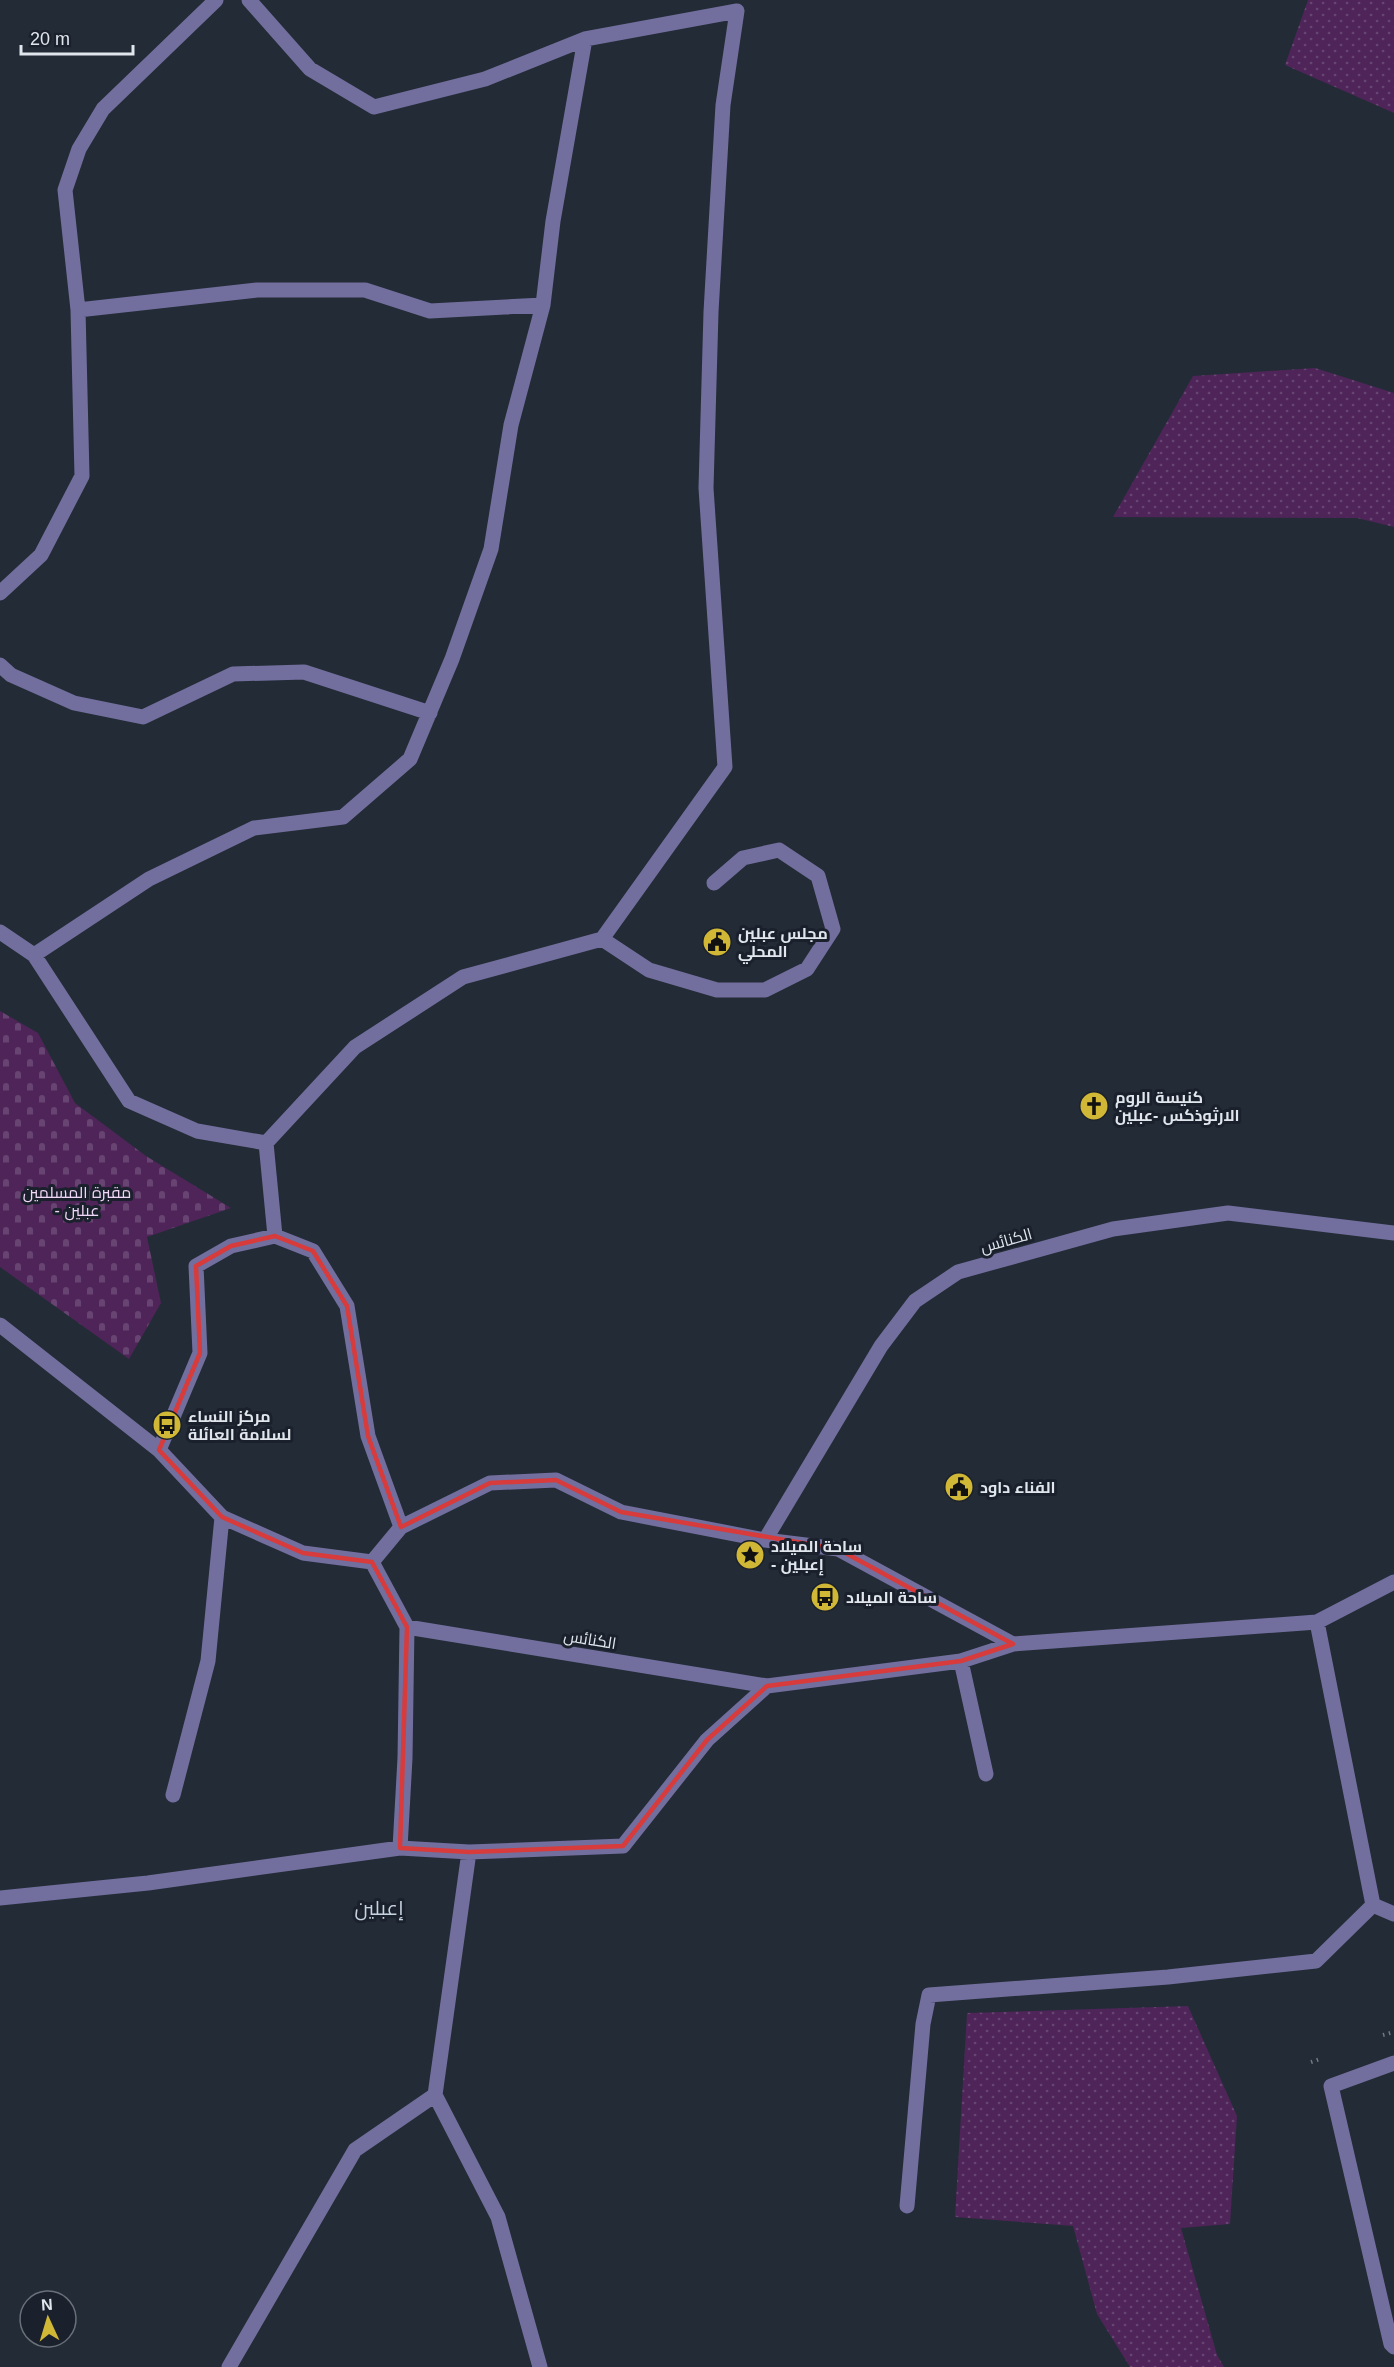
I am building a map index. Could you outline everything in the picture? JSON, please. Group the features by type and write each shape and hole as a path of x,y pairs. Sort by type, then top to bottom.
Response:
{"street":[{"path":"0,593 41,555 82,476 78,310 65,190 79,149 103,109 216,0"},
{"path":"249,0 310,69 374,107 485,79 585,39 739,6 723,105 711,312 706,488 725,767 602,939 463,977 355,1047 266,1143 275,1236"},
{"path":"34,955 149,879 254,828 343,817 410,759 452,659 491,549 510,425 543,305 553,221 585,39"},
{"path":"78,310 257,290 365,290 430,311 543,305"},
{"path":"0,665 11,675 74,703 143,717 233,674 304,672 430,713"},
{"path":"602,939 649,970 717,990 765,990 807,969 833,929 818,876 779,850 743,858 714,883"},
{"path":"0,932 34,955 129,1101 197,1131 266,1143"},
{"name":"الكنائس","path":"765,1540 881,1346 915,1301 958,1272 1113,1229 1228,1213 1394,1233"},
{"path":"159,1450 200,1353 196,1266 231,1246 275,1236 313,1251 347,1305 368,1436 401,1527"},
{"path":"0,1324 159,1450 222,1517 303,1553 372,1562"},
{"path":"372,1562 401,1527 490,1483 556,1480 621,1512 765,1540 838,1549 1013,1644"},
{"path":"173,1794 207,1661 222,1517"},
{"path":"372,1562 407,1627 405,1758 400,1848"},
{"path":"1373,1905 1317,1622 1394,1582"},
{"name":"الكنائس","path":"407,1627 767,1686 961,1661 1013,1644 1317,1622"},
{"path":"961,1661 986,1774"},
{"path":"0,1898 148,1883 400,1848 469,1852 623,1846 707,1740 767,1686"},
{"path":"469,1852 435,2095 498,2217 540,2367"},
{"path":"1373,1905 1394,1914"},
{"path":"907,2206 923,2024 929,1995 1168,1977 1316,1961 1373,1905"},
{"path":"1394,2062 1331,2086 1388,2333 1394,2347"},
{"path":"229,2367 355,2150 435,2095"}],"highlighted area":[{"path":"275,1236 313,1251 347,1306 368,1436 401,1527 490,1483 556,1480 621,1512 838,1549 1013,1644 961,1661 767,1686 707,1740 623,1846 469,1852 400,1848 407,1627 372,1562 303,1553 222,1517 159,1450 200,1353 196,1266 231,1246"}],"green space":[{"path":"1308,0 1394,0 1394,113 1285,65"},
{"path":"1315,368 1394,393 1394,527 1357,518 1113,517 1193,376"},
{"name":"مقبرة المسلمين - عبلين","path":"0,1011 38,1033 75,1103 146,1156 231,1208 147,1237 161,1303 129,1359 0,1267"},
{"path":"1188,2006 1237,2116 1230,2224 1181,2228 1217,2355 1224,2367 1130,2367 1097,2314 1073,2226 955,2217 967,2013"}],"place":[{"name":"مجلس عبلين المحلي","path":"717,942"},
{"name":"كنيسة الروم الارثوذكس -عبلين","path":"1094,1106"},
{"name":"مركز النساء لسلامة العائلة","path":"167,1425"},
{"name":"الفناء داود","path":"959,1487"},
{"name":"ساحة الميلاد - إعبلين","path":"750,1555"},
{"name":"ساحة الميلاد","path":"825,1597"}],"district":[{"name":"إعبلين","path":"379,1908"}]}
